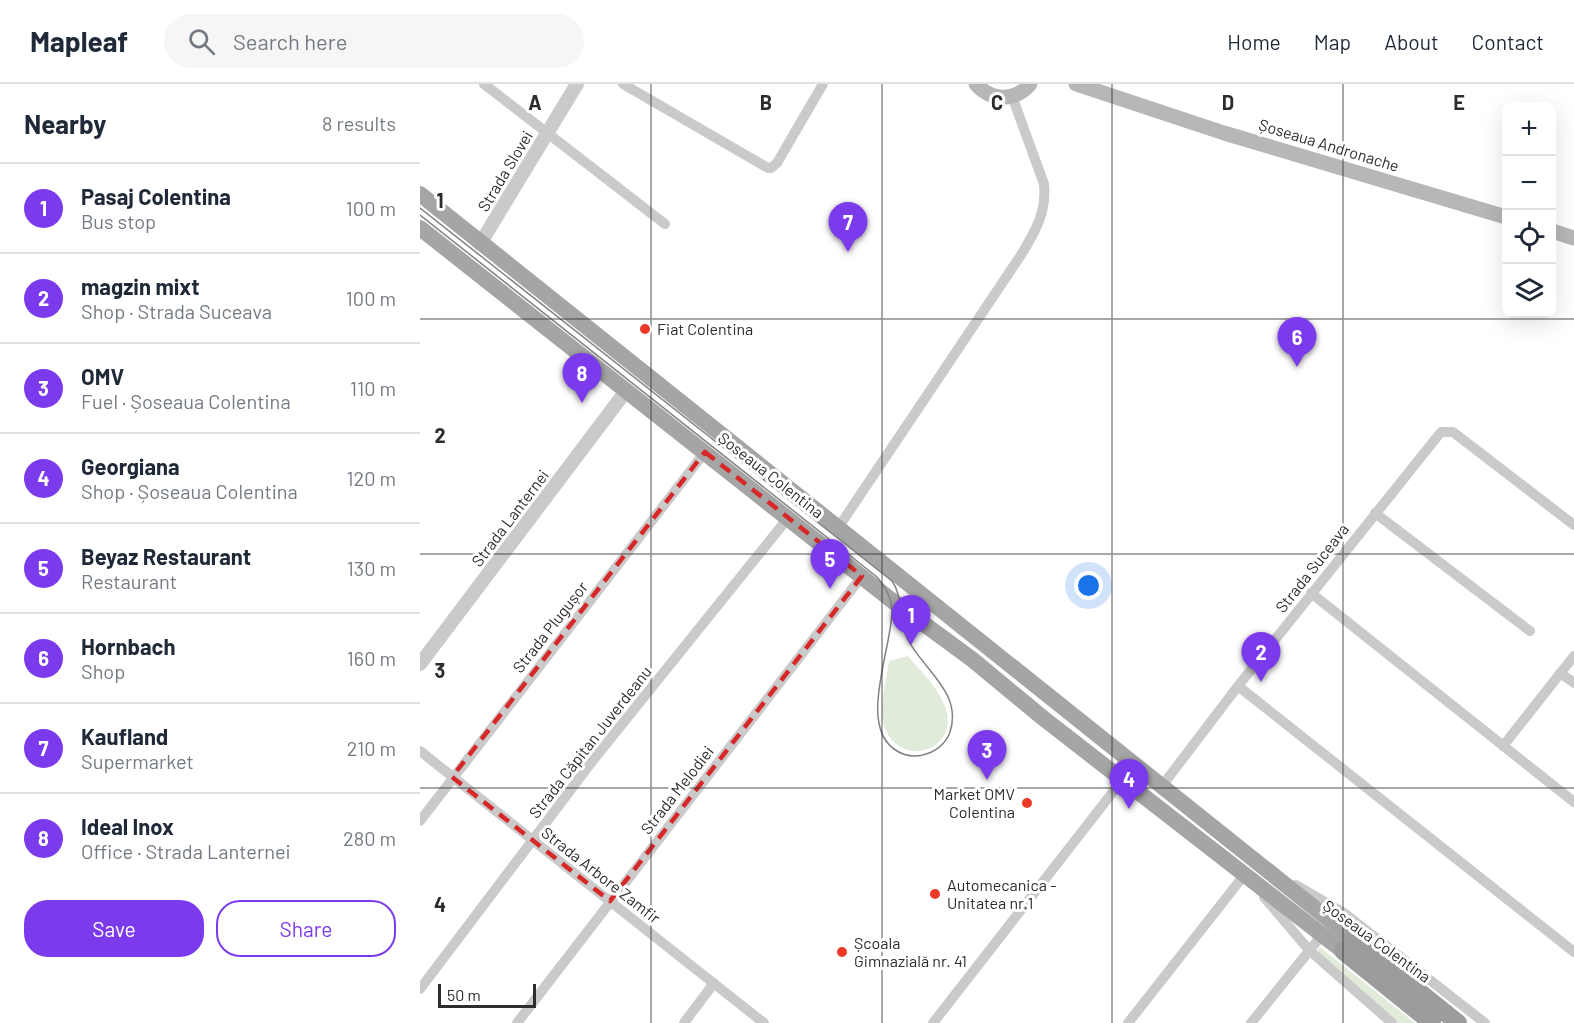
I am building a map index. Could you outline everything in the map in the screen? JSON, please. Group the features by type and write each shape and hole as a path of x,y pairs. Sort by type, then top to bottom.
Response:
{"highway":[{"path":"1347,945 1432,1023"},
{"path":"1347,945 1458,1023"}],"main road":[{"path":"976,84 991,96 1002,98 1012,96 1032,85"},
{"name":"Șoseaua Andronache","path":"1076,84 1224,133 1502,216"},
{"name":"Șoseaua Andronache","path":"1102,84 1141,105"},
{"name":"Șoseaua Colentina","path":"420,194 1264,867 1347,945"},
{"name":"Șoseaua Colentina","path":"420,228 626,392 1322,935 1347,945"},
{"path":"1556,233 1574,238"}],"street":[{"path":"484,84 665,224"},
{"name":"Strada Slovei","path":"480,244 577,84"},
{"path":"623,84 768,168 777,163 820,85"},
{"path":"838,528 1002,284 1039,224 1044,210 1044,184 1012,96"},
{"name":"Strada Lanternei","path":"420,664 626,392"},
{"name":"Strada Suceava","path":"1162,786 1374,513 1438,435 1445,431 1453,432 1574,525"},
{"name":"Strada Plugușor","path":"420,821 705,452"},
{"path":"1374,513 1530,631"},
{"name":"Strada Căpitan Juverdeanu","path":"420,989 594,759 788,518"},
{"name":"Strada Melodiei","path":"517,1023 862,576"},
{"path":"1311,594 1574,802"},
{"path":"1503,746 1574,656"},
{"path":"1560,673 1574,683"},
{"path":"1238,686 1574,952"},
{"name":"Strada Arbore Zamfir","path":"420,751 764,1023"},
{"path":"933,1023 1124,779"},
{"name":"Șoseaua Colentina","path":"1264,867 1344,913 1485,1023"},
{"path":"1128,1023 1245,874"},
{"name":"Șoseaua Colentina","path":"1245,874 1309,950 1392,1023"},
{"path":"1251,1023 1322,935"},
{"path":"684,1023 714,983"},
{"path":"1372,1023 1380,1013"}],"highlighted area":[{"path":"705,452 862,576 610,901 452,777"}],"green space":[{"path":"908,656 937,691 944,704 948,720 945,733 938,743 927,749 915,751 903,748 892,739 882,718 882,702 889,661"},
{"path":"1319,948 1415,1023 1398,1023 1317,953"}],"tram line":[{"path":"420,208 892,581 898,594 907,638 939,682 951,705 950,732 943,744 927,754 913,756 897,751 885,740 879,724 878,706 892,609 887,592 877,577 420,215"}],"place":[{"name":"Kaufland","path":"848,252"},
{"name":"Fiat Colentina","path":"645,329"},
{"name":"Hornbach","path":"1297,367"},
{"name":"Ideal Inox","path":"582,403"},
{"name":"Beyaz Restaurant","path":"830,589"},
{"name":"Pasaj Colentina","path":"911,645"},
{"name":"magzin mixt","path":"1261,682"},
{"name":"OMV","path":"987,780"},
{"name":"Market OMV Colentina","path":"1027,803"},
{"name":"Georgiana","path":"1129,809"},
{"name":"Automecanica - Unitatea nr.1","path":"935,894"},
{"name":"Școala Gimnazială nr. 41","path":"842,952"}]}
